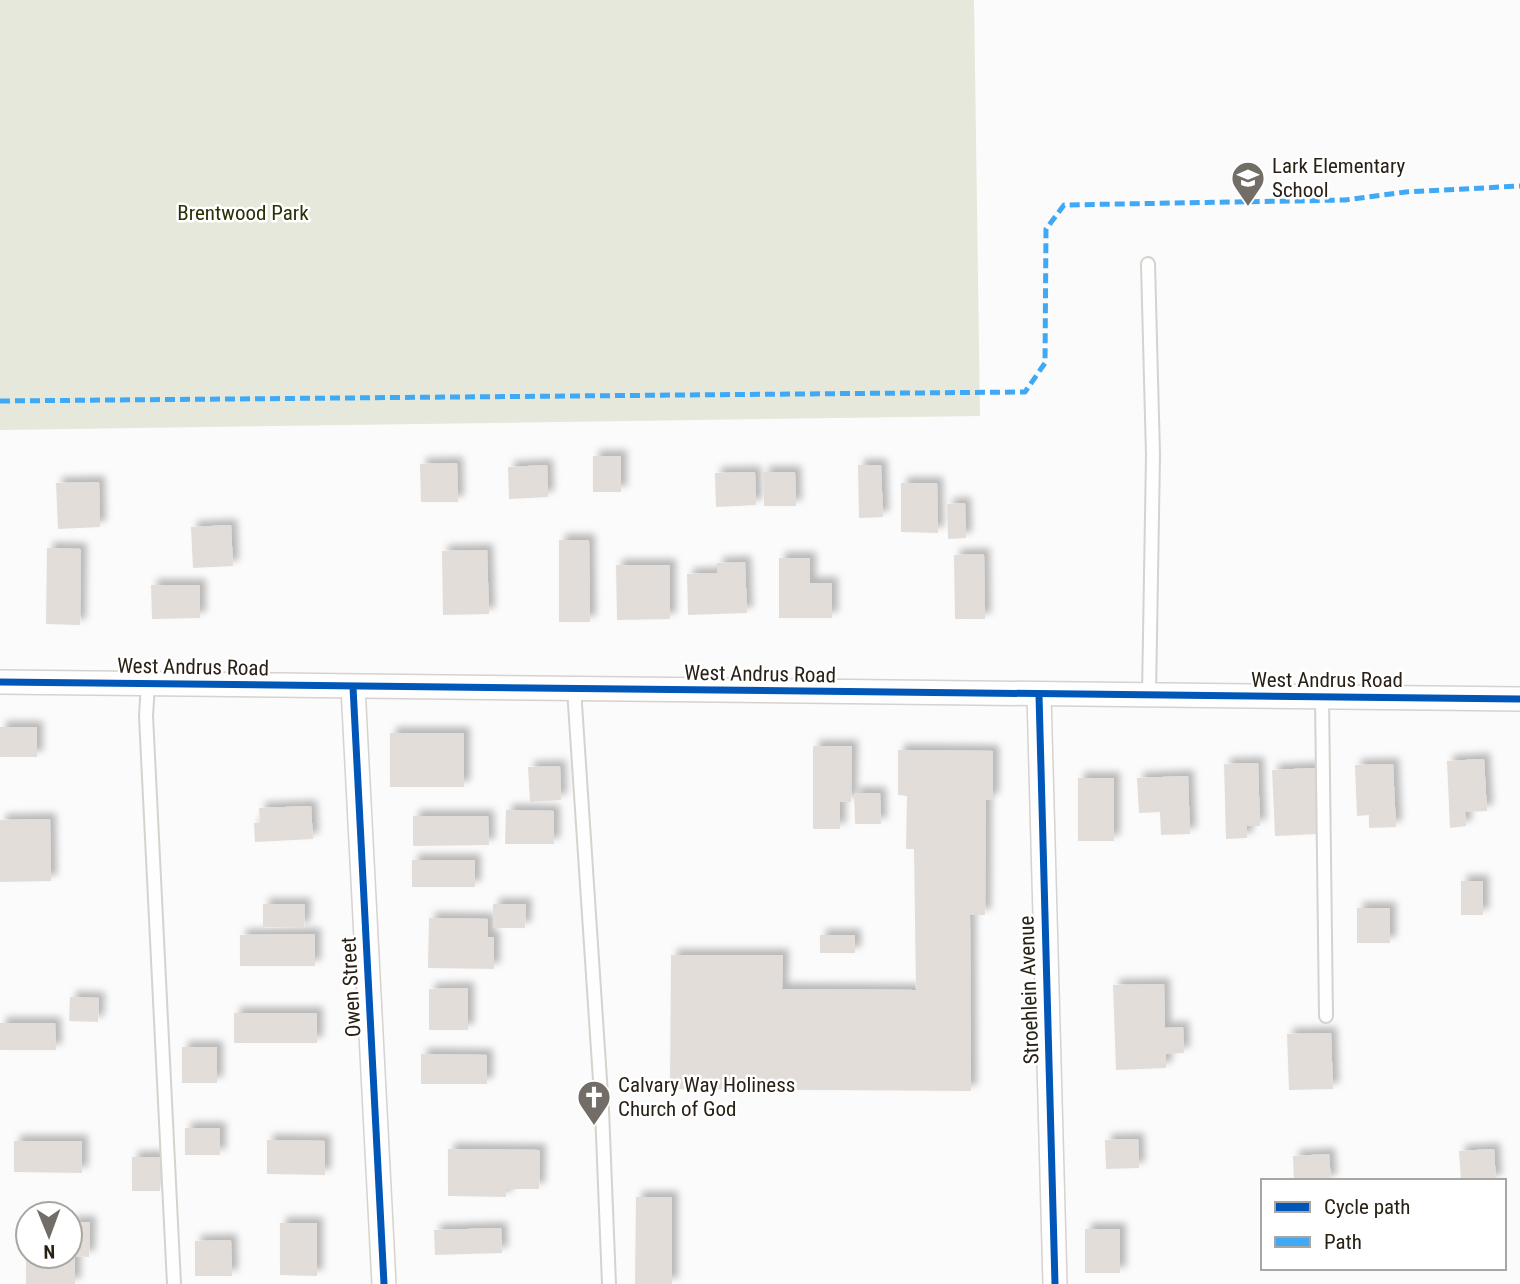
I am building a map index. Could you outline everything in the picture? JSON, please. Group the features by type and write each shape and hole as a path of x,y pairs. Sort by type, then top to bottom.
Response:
{"street":[{"name":"West Andrus Road","path":"0,682 1520,699"},
{"name":"Owen Street","path":"353,687 384,1284"},
{"name":"Stroehlein Avenue","path":"1039,695 1055,1284"}],"lane":[{"path":"1148,264 1153,454 1149,696"},
{"path":"148,684 146,716 174,1284"},
{"path":"574,689 602,1110 609,1284"},
{"path":"1322,697 1326,1017"}],"green space":[{"name":"Brentwood Park","path":"0,0 974,0 980,416 0,430"}],"building":[{"path":"593,456 621,456 621,492 593,492"},
{"path":"457,463 458,502 421,502 420,464"},
{"path":"547,465 548,497 509,499 508,467"},
{"path":"858,465 881,465 883,517 859,518"},
{"path":"755,472 756,505 716,507 715,473"},
{"path":"763,472 795,472 796,506 764,506"},
{"path":"99,482 100,527 58,529 56,483"},
{"path":"901,483 937,483 938,533 901,532"},
{"path":"965,503 966,538 948,539 947,504"},
{"path":"231,525 233,566 193,568 191,527"},
{"path":"559,540 589,540 590,622 559,622"},
{"path":"47,548 81,549 80,625 46,624"},
{"path":"487,550 489,614 443,615 442,551"},
{"path":"984,554 985,619 955,619 954,555"},
{"path":"779,558 810,558 810,583 832,583 832,618 779,618"},
{"path":"745,562 747,613 688,615 687,574 717,573 717,563"},
{"path":"616,565 670,565 670,619 617,620"},
{"path":"151,585 200,585 200,618 152,619"},
{"path":"0,727 37,727 37,757 0,757"},
{"path":"390,733 464,733 464,787 390,787"},
{"path":"813,746 852,746 851,802 840,802 840,829 813,829"},
{"path":"898,750 993,751 993,799 986,800 985,915 970,915 971,1091 670,1089 671,955 783,955 782,989 916,990 914,849 906,849 907,796 898,795"},
{"path":"1484,759 1487,811 1465,812 1466,826 1450,828 1447,761"},
{"path":"1258,763 1260,826 1247,826 1247,838 1226,839 1224,764"},
{"path":"1393,764 1396,827 1369,828 1369,815 1357,816 1355,765"},
{"path":"560,766 561,800 530,802 528,767"},
{"path":"1315,768 1318,834 1275,836 1272,770"},
{"path":"1188,776 1190,834 1161,835 1160,812 1139,813 1137,778"},
{"path":"1078,778 1114,778 1114,841 1078,841"},
{"path":"854,793 880,793 881,824 855,824"},
{"path":"311,806 313,839 255,842 254,823 260,823 259,808"},
{"path":"506,810 554,811 554,844 505,844"},
{"path":"413,816 488,816 489,845 413,846"},
{"path":"50,819 51,881 0,882 0,820"},
{"path":"412,860 475,860 475,887 412,887"},
{"path":"1461,881 1483,881 1483,915 1461,915"},
{"path":"263,904 305,904 304,928 263,927"},
{"path":"493,904 526,904 525,928 493,928"},
{"path":"1357,908 1390,908 1390,943 1357,943"},
{"path":"429,918 488,919 488,937 494,937 494,969 428,968"},
{"path":"315,934 315,966 240,966 240,935"},
{"path":"820,935 855,935 855,953 820,953"},
{"path":"1164,984 1165,1028 1183,1027 1184,1053 1166,1054 1166,1068 1116,1070 1113,985"},
{"path":"468,988 468,1030 429,1030 429,989"},
{"path":"70,997 99,998 98,1022 69,1021"},
{"path":"234,1013 317,1013 317,1043 234,1043"},
{"path":"0,1023 55,1023 56,1050 0,1050"},
{"path":"1331,1033 1333,1089 1289,1090 1287,1034"},
{"path":"182,1047 217,1047 217,1083 182,1083"},
{"path":"421,1054 487,1055 487,1084 421,1084"},
{"path":"185,1128 220,1128 220,1155 185,1155"},
{"path":"1138,1139 1139,1168 1106,1169 1105,1140"},
{"path":"267,1140 325,1141 325,1175 267,1174"},
{"path":"14,1141 82,1141 82,1173 14,1172"},
{"path":"448,1149 540,1150 539,1189 506,1189 506,1197 448,1196"},
{"path":"1494,1149 1496,1179 1461,1179 1459,1151"},
{"path":"1329,1154 1331,1179 1294,1179 1293,1156"},
{"path":"132,1157 161,1157 160,1191 132,1191"},
{"path":"636,1197 672,1197 672,1284 635,1284"},
{"path":"84,1222 90,1222 89,1257 84,1257"},
{"path":"280,1223 317,1223 317,1276 280,1275"},
{"path":"501,1228 502,1253 435,1255 434,1230"},
{"path":"1085,1229 1120,1229 1120,1273 1085,1273"},
{"path":"231,1240 232,1276 195,1276 195,1241"},
{"path":"26,1270 75,1270 75,1284 26,1284"}],"marked path":[{"path":"0,401 1025,392 1045,363 1046,229 1064,205 1345,200 1406,192 1520,186"}],"cycle path":[{"path":"0,682 1520,699"},
{"path":"353,687 384,1284"},
{"path":"1039,695 1055,1284"}],"place":[{"name":"Lark Elementary School","path":"1248,208"},
{"name":"Calvary Way Holiness Church of God","path":"594,1127"}]}
